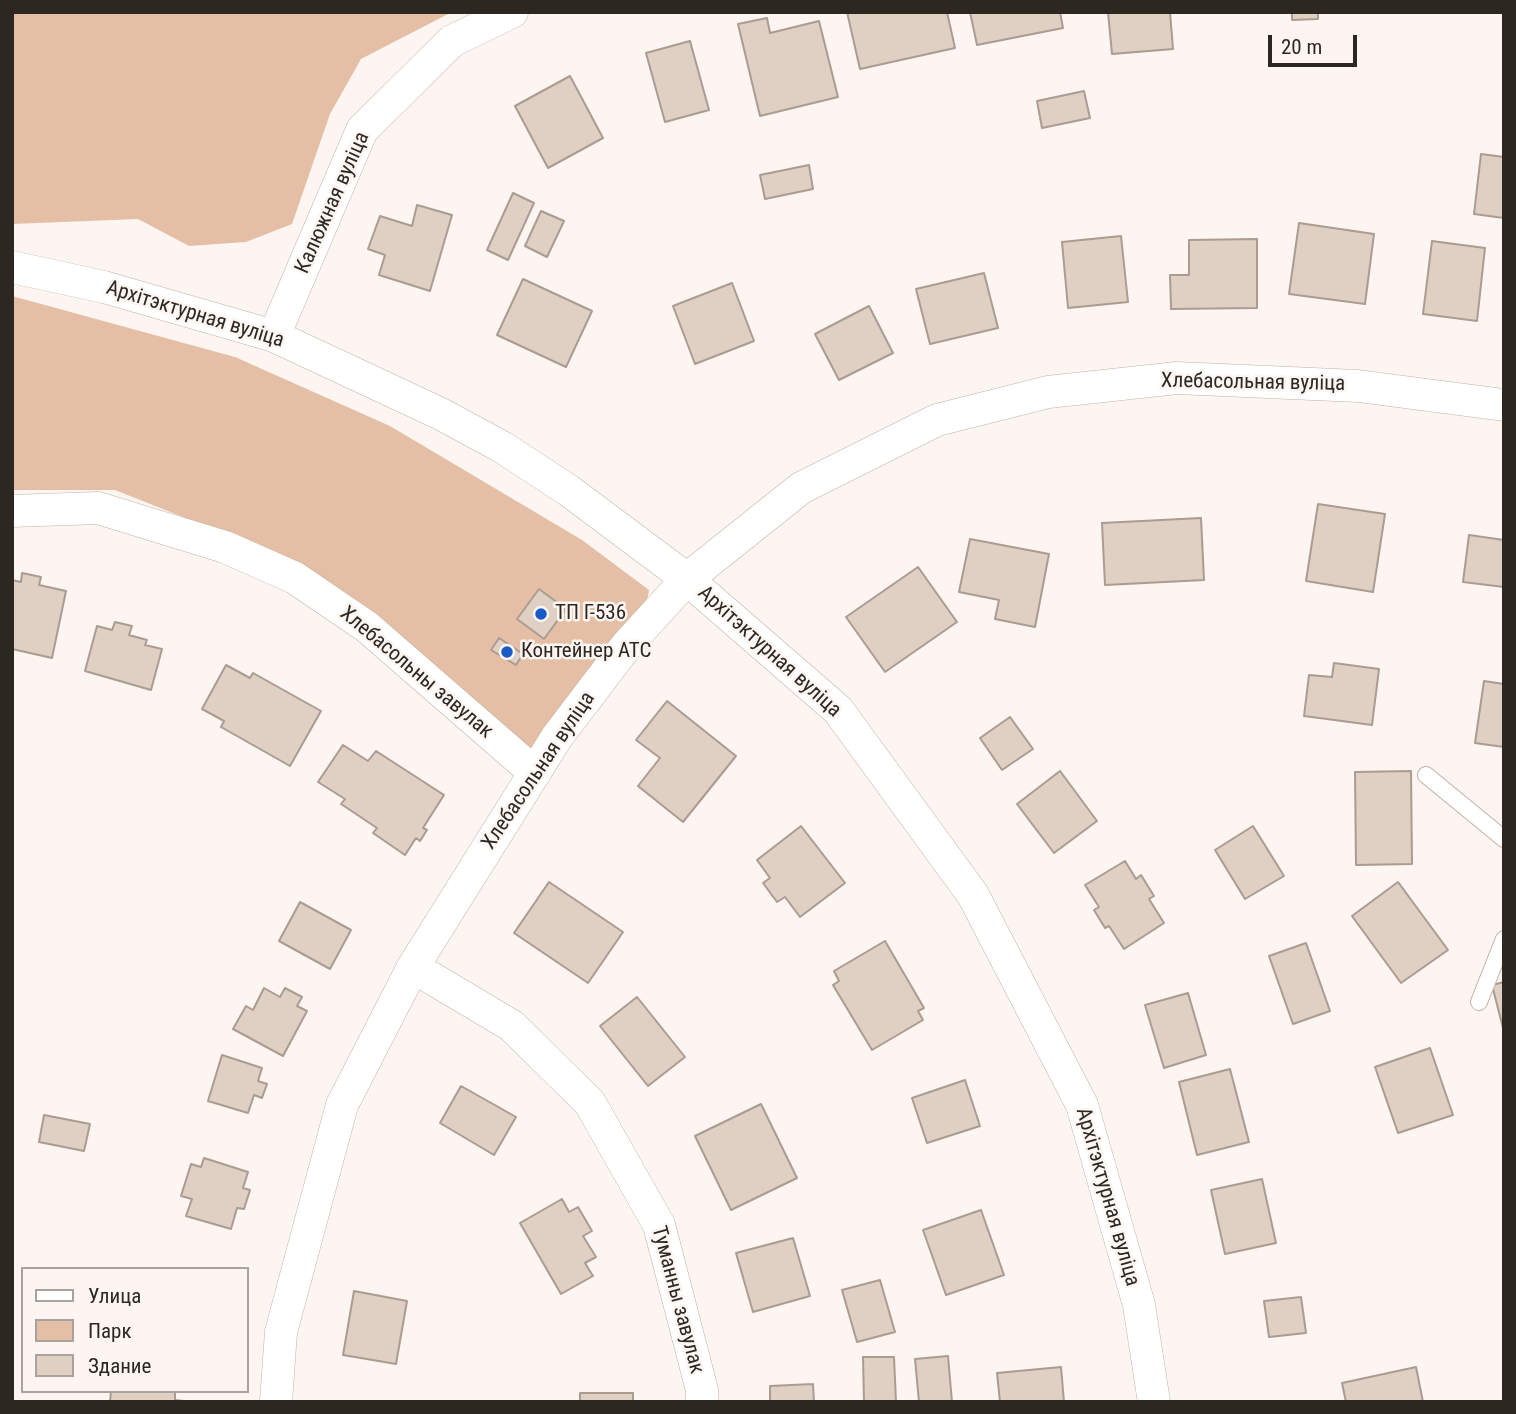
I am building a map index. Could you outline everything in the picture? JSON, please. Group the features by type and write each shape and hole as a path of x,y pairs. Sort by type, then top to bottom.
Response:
{"street":[{"name":"Калюжная вуліца","path":"274,336 362,130 452,41 512,12"},
{"name":"Архітэктурная вуліца","path":"12,267 104,287 274,336 441,414 502,447 568,490 687,579 838,709 973,895 1082,1105 1139,1304 1154,1402"},
{"name":"Хлебасольная вуліца","path":"276,1402 281,1332 342,1105 413,967 557,737 628,645 687,579 801,488 937,420 1048,392 1177,378 1358,386 1504,405"},
{"name":"Хлебасольны завулак","path":"12,511 98,508 225,547 295,578 367,627 535,773"},
{"name":"Туманны завулак","path":"413,967 512,1026 590,1103 659,1225 702,1390 702,1402"}],"lane":[{"path":"1426,775 1504,839"},
{"path":"1479,1002 1504,939"}],"green space":[{"path":"12,12 452,12 361,59 330,114 292,224 246,242 189,246 138,219 12,224"},
{"path":"12,296 235,357 390,426 582,540 649,590 645,612 536,750 515,741 281,556 115,490 12,490"}],"building":[{"path":"847,12 947,12 955,48 860,69"},
{"path":"970,12 1060,12 1063,28 977,45"},
{"path":"1108,12 1170,12 1173,49 1112,54"},
{"path":"1292,12 1318,12 1318,19 1292,20"},
{"path":"767,18 770,33 819,21 838,97 760,116 738,24"},
{"path":"690,41 709,110 665,122 646,53"},
{"path":"570,76 603,138 548,168 515,106"},
{"path":"1084,91 1090,118 1042,128 1037,101"},
{"path":"1481,154 1504,157 1504,218 1474,214"},
{"path":"809,165 813,189 765,199 760,175"},
{"path":"513,193 534,203 508,260 487,250"},
{"path":"417,205 452,215 430,291 379,275 385,255 368,249 380,216 412,226"},
{"path":"541,211 564,221 547,257 525,246"},
{"path":"1299,223 1374,234 1365,304 1289,294"},
{"path":"1121,236 1128,302 1068,308 1062,242"},
{"path":"1257,239 1257,308 1171,309 1170,275 1189,275 1189,240"},
{"path":"1432,241 1485,248 1477,321 1423,314"},
{"path":"984,273 998,328 930,344 916,289"},
{"path":"523,279 592,311 566,367 497,335"},
{"path":"732,283 754,341 695,364 673,306"},
{"path":"869,306 893,353 839,380 815,334"},
{"path":"1318,504 1385,514 1373,592 1306,581"},
{"path":"1201,518 1204,580 1105,585 1102,523"},
{"path":"1469,535 1504,540 1504,587 1463,582"},
{"path":"970,539 1049,554 1035,627 995,619 999,600 959,592"},
{"path":"918,567 957,622 885,672 846,617"},
{"path":"22,573 41,577 39,585 66,591 52,658 12,649 12,580 21,582"},
{"name":"ТП Г-536","path":"539,589 566,609 544,639 517,619"},
{"path":"115,622 132,626 129,635 147,640 145,645 162,649 151,690 85,671 97,626 112,630"},
{"name":"Контейнер АТС","path":"499,638 523,654 516,665 491,650"},
{"path":"1334,663 1379,669 1372,725 1304,716 1309,675 1332,677"},
{"path":"226,665 250,678 253,673 321,711 290,766 221,727 224,721 202,709"},
{"path":"1484,681 1504,684 1504,747 1475,743"},
{"path":"667,701 736,756 683,822 638,786 660,758 636,740"},
{"path":"1010,717 1033,749 1002,770 980,738"},
{"path":"343,745 368,761 376,751 444,795 423,828 427,830 420,841 416,838 405,855 373,833 377,828 341,804 345,799 318,782"},
{"path":"1060,771 1097,821 1054,853 1017,804"},
{"path":"1411,771 1412,864 1356,865 1355,772"},
{"path":"801,826 845,883 800,917 785,897 777,902 763,883 770,878 757,860"},
{"path":"1253,826 1284,876 1245,899 1215,850"},
{"path":"1125,861 1136,879 1141,875 1154,896 1149,899 1164,923 1124,949 1109,926 1105,928 1094,910 1099,907 1085,885"},
{"path":"549,882 623,932 588,983 514,933"},
{"path":"1398,882 1448,950 1401,983 1352,916"},
{"path":"300,902 351,930 330,969 279,941"},
{"path":"885,941 924,1008 918,1011 923,1020 872,1050 833,985 839,981 834,971"},
{"path":"1306,943 1330,1011 1293,1024 1269,956"},
{"path":"1504,982 1504,1032 1492,985"},
{"path":"264,988 280,997 285,988 302,997 297,1006 307,1011 283,1056 233,1029 246,1006 253,1010"},
{"path":"1188,993 1206,1055 1164,1068 1145,1005"},
{"path":"637,997 685,1057 648,1086 600,1026"},
{"path":"1430,1048 1453,1115 1398,1133 1375,1067"},
{"path":"222,1055 262,1068 258,1081 267,1084 262,1098 254,1095 248,1113 208,1101"},
{"path":"1230,1069 1249,1142 1197,1155 1179,1082"},
{"path":"965,1080 980,1126 927,1143 912,1098"},
{"path":"461,1086 516,1117 494,1155 440,1123"},
{"path":"761,1104 797,1178 731,1210 695,1136"},
{"path":"44,1115 90,1124 84,1151 39,1142"},
{"path":"204,1158 248,1172 243,1188 250,1190 244,1209 237,1208 231,1229 186,1216 192,1199 181,1196 191,1164 201,1167"},
{"path":"1262,1179 1276,1243 1225,1254 1211,1190"},
{"path":"562,1199 569,1212 578,1207 592,1231 583,1236 596,1257 585,1263 593,1276 561,1294 520,1223"},
{"path":"981,1210 1004,1275 946,1295 923,1230"},
{"path":"793,1238 810,1296 753,1312 736,1253"},
{"path":"880,1280 895,1332 857,1342 842,1290"},
{"path":"354,1291 407,1301 396,1364 343,1355"},
{"path":"1301,1297 1306,1333 1269,1337 1264,1301"},
{"path":"948,1356 952,1402 919,1402 915,1359"},
{"path":"863,1357 894,1357 896,1402 864,1402"},
{"path":"1061,1367 1064,1402 1000,1402 997,1373"},
{"path":"1416,1367 1423,1402 1346,1402 1342,1383"},
{"path":"813,1384 814,1402 770,1402 770,1386"},
{"path":"111,1393 175,1393 175,1400 193,1402 110,1402"},
{"path":"580,1393 633,1393 633,1402 580,1402"}],"place":[{"name":"ТП Г-536","path":"541,614"},
{"name":"Контейнер АТС","path":"507,652"}]}
